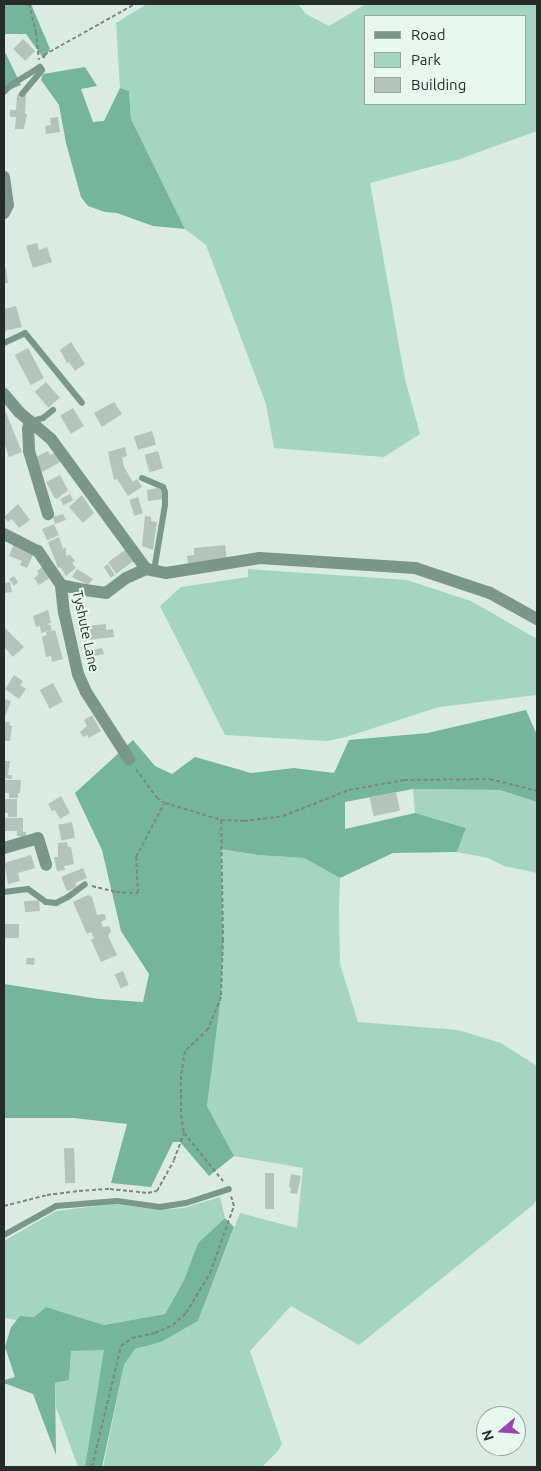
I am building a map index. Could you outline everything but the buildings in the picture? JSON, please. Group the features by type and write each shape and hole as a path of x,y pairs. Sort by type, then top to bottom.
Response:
{"street":[{"path":"4,177 8,205 4,213"},
{"path":"4,394 30,422 51,438 150,570"},
{"path":"30,422 28,429 29,451 48,514"},
{"path":"4,534 38,551 61,584 106,593 126,578 150,570 166,573 260,558 415,568 490,593 537,619"},
{"name":"Tyshute Lane","path":"61,584 64,612 78,674 86,692 129,760"},
{"path":"4,848 38,838 46,865"}],"lane":[{"path":"4,92 11,85 40,67 42,70 22,94"},
{"path":"4,343 25,334 82,403"},
{"path":"30,422 43,418 53,410"},
{"path":"142,478 163,487 165,492 165,505 150,570"},
{"path":"4,892 28,889 46,902 56,903 68,897 85,884"},
{"path":"4,1234 56,1206 117,1201 160,1207 186,1203 229,1189"}],"path":[{"path":"29,4 36,32 40,67"},
{"path":"40,67 44,55 134,4"},
{"path":"129,760 157,798 165,803 221,820 244,821 283,816 349,790 404,780 490,779 537,791"},
{"path":"85,884 101,890 138,893 136,857 165,803"},
{"path":"92,1467 121,1346 132,1338 155,1333 173,1325 186,1313 210,1273 234,1206 229,1189 184,1133 181,1115 181,1076 185,1051 208,1029 221,997 223,939 221,820"},
{"path":"4,1206 47,1195 79,1191 110,1188 148,1193 157,1191 174,1160 184,1133"}],"green space":[{"path":"4,4 31,4 50,49 44,59 26,34 4,34"},
{"path":"147,4 298,4 306,14 329,26 366,4 537,4 537,131 460,159 370,183 405,379 420,434 384,457 274,448 266,404 206,245 185,229 131,119 129,91 120,88 116,23"},
{"path":"4,50 21,85 4,92"},
{"path":"85,67 97,86 81,89 93,122 104,121 120,88 129,91 131,119 185,229 153,226 117,213 105,212 88,206 81,197 66,143 59,105 41,80 43,74"},
{"path":"248,569 407,580 471,601 537,639 537,695 439,707 346,737 327,741 225,735 160,606 181,587 248,577"},
{"path":"526,710 537,735 537,802 500,790 413,789 345,802 345,829 415,813 466,828 457,852 393,853 340,878 304,858 257,855 221,849 223,939 221,997 207,1106 234,1156 209,1176 180,1142 173,1142 151,1187 111,1183 127,1124 74,1118 4,1118 4,984 99,999 143,1002 149,974 121,931 102,850 75,793 133,740 155,766 172,774 195,757 251,773 294,768 334,773 349,740 428,733"},
{"path":"413,789 500,790 537,802 537,873 504,866 488,858 457,852 466,828 415,813"},
{"path":"221,849 257,855 304,858 340,878 340,964 358,1022 458,1030 501,1043 537,1066 537,1199 533,1205 359,1345 291,1306 250,1351 282,1444 278,1451 262,1467 103,1467 124,1365 135,1349 161,1342 198,1321 240,1213 297,1228 303,1168 234,1156 207,1106 221,997 223,939"},
{"path":"220,1197 225,1218 198,1243 184,1280 165,1314 104,1325 46,1307 34,1317 21,1316 17,1320 4,1318 4,1241 56,1211 114,1204 158,1210 184,1208"},
{"path":"225,1218 234,1227 198,1321 161,1342 135,1349 124,1365 102,1467 85,1467 104,1350 71,1351 69,1380 55,1383 56,1455 33,1394 4,1383 4,1380 15,1377 5,1347 11,1327 20,1316 34,1317 46,1307 104,1325 165,1314 184,1280 198,1243"},
{"path":"105,1349 85,1467 78,1467 56,1407 55,1383 69,1380 71,1351"}]}
